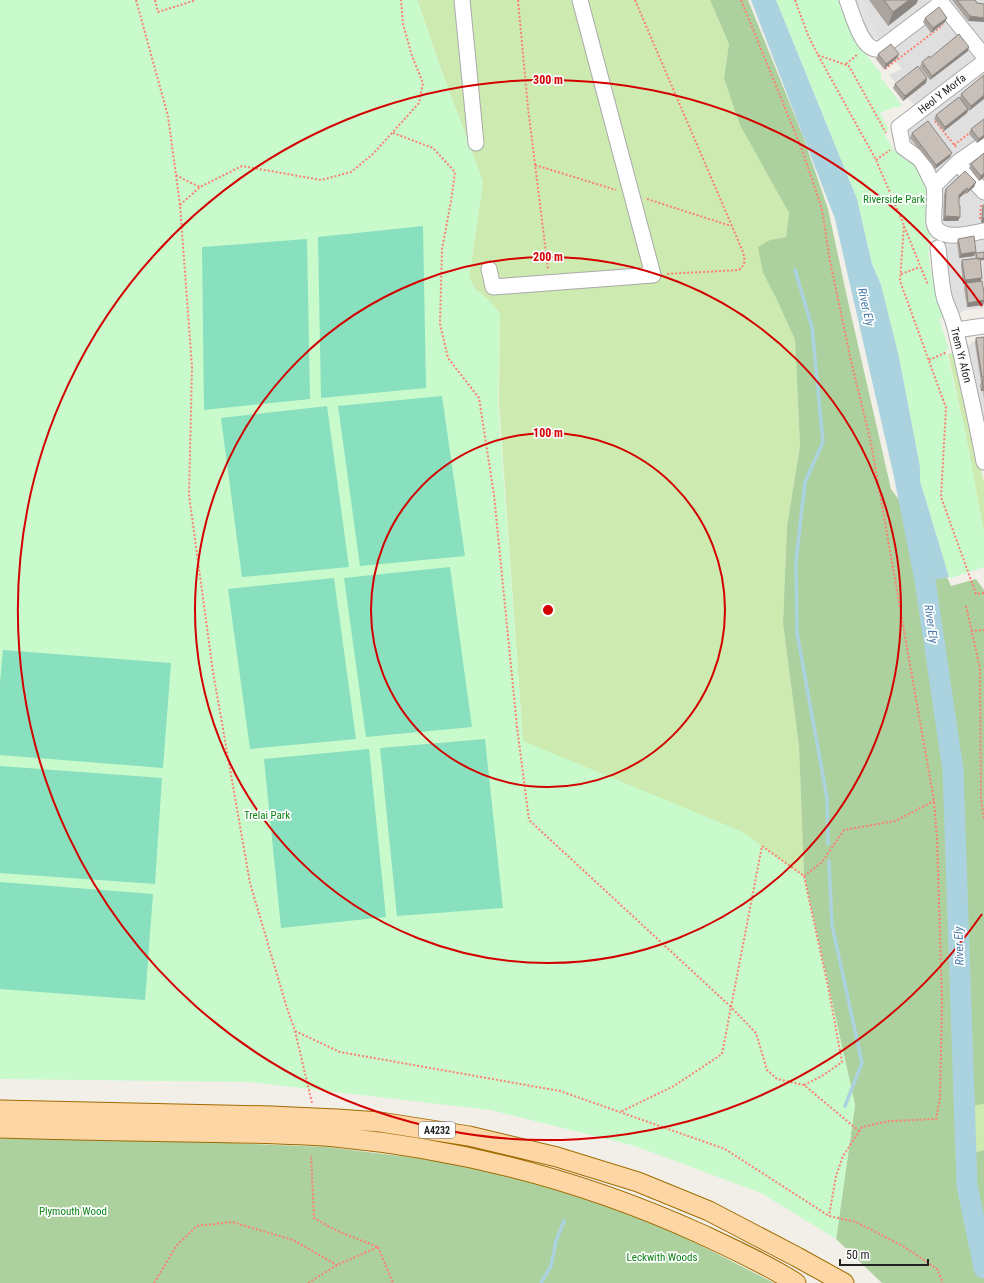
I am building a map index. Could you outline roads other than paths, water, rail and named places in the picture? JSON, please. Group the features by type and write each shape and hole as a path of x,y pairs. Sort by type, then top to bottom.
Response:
{"main road":[{"name":"A4232","path":"0,1110 271,1116 337,1119 394,1124 469,1136 557,1156 638,1182 722,1218 844,1283"},
{"name":"A4232","path":"0,1128 267,1133 333,1137 384,1143 465,1156 551,1178 667,1218 732,1248 796,1283"}],"street":[{"path":"462,0 476,143"},
{"path":"489,270 493,287 653,275 580,0"},
{"path":"847,0 862,38 872,49 880,49 940,2 984,56"},
{"name":"Heol Y Morfa","path":"934,186 921,160 903,147 893,130 984,62"},
{"path":"981,232 951,236 940,232 934,223 936,195 934,186 957,156 984,144"},
{"path":"957,156 983,192"},
{"name":"Trem Yr Afon","path":"938,248 945,300 956,330 984,462"},
{"path":"956,330 984,326"}],"water":[{"path":"751,0 776,0 857,199 872,264 881,285 899,357 920,467 920,481 949,577 915,584 894,477 835,219"}],"waterway":[{"path":"795,270 812,327 823,442 805,482 796,561 797,633 827,798 828,844"},
{"name":"River Ely","path":"921,553 953,770 967,1185 984,1268"},
{"path":"829,861 832,925 862,1063 845,1106"},
{"path":"541,1283 551,1266 556,1241 564,1221"}],"park label":[{"name":"Riverside Park","path":"894,199"},
{"name":"Trelai Park","path":"267,815"},
{"name":"Plymouth Wood","path":"73,1211"},
{"name":"Leckwith Woods","path":"662,1257"}]}
